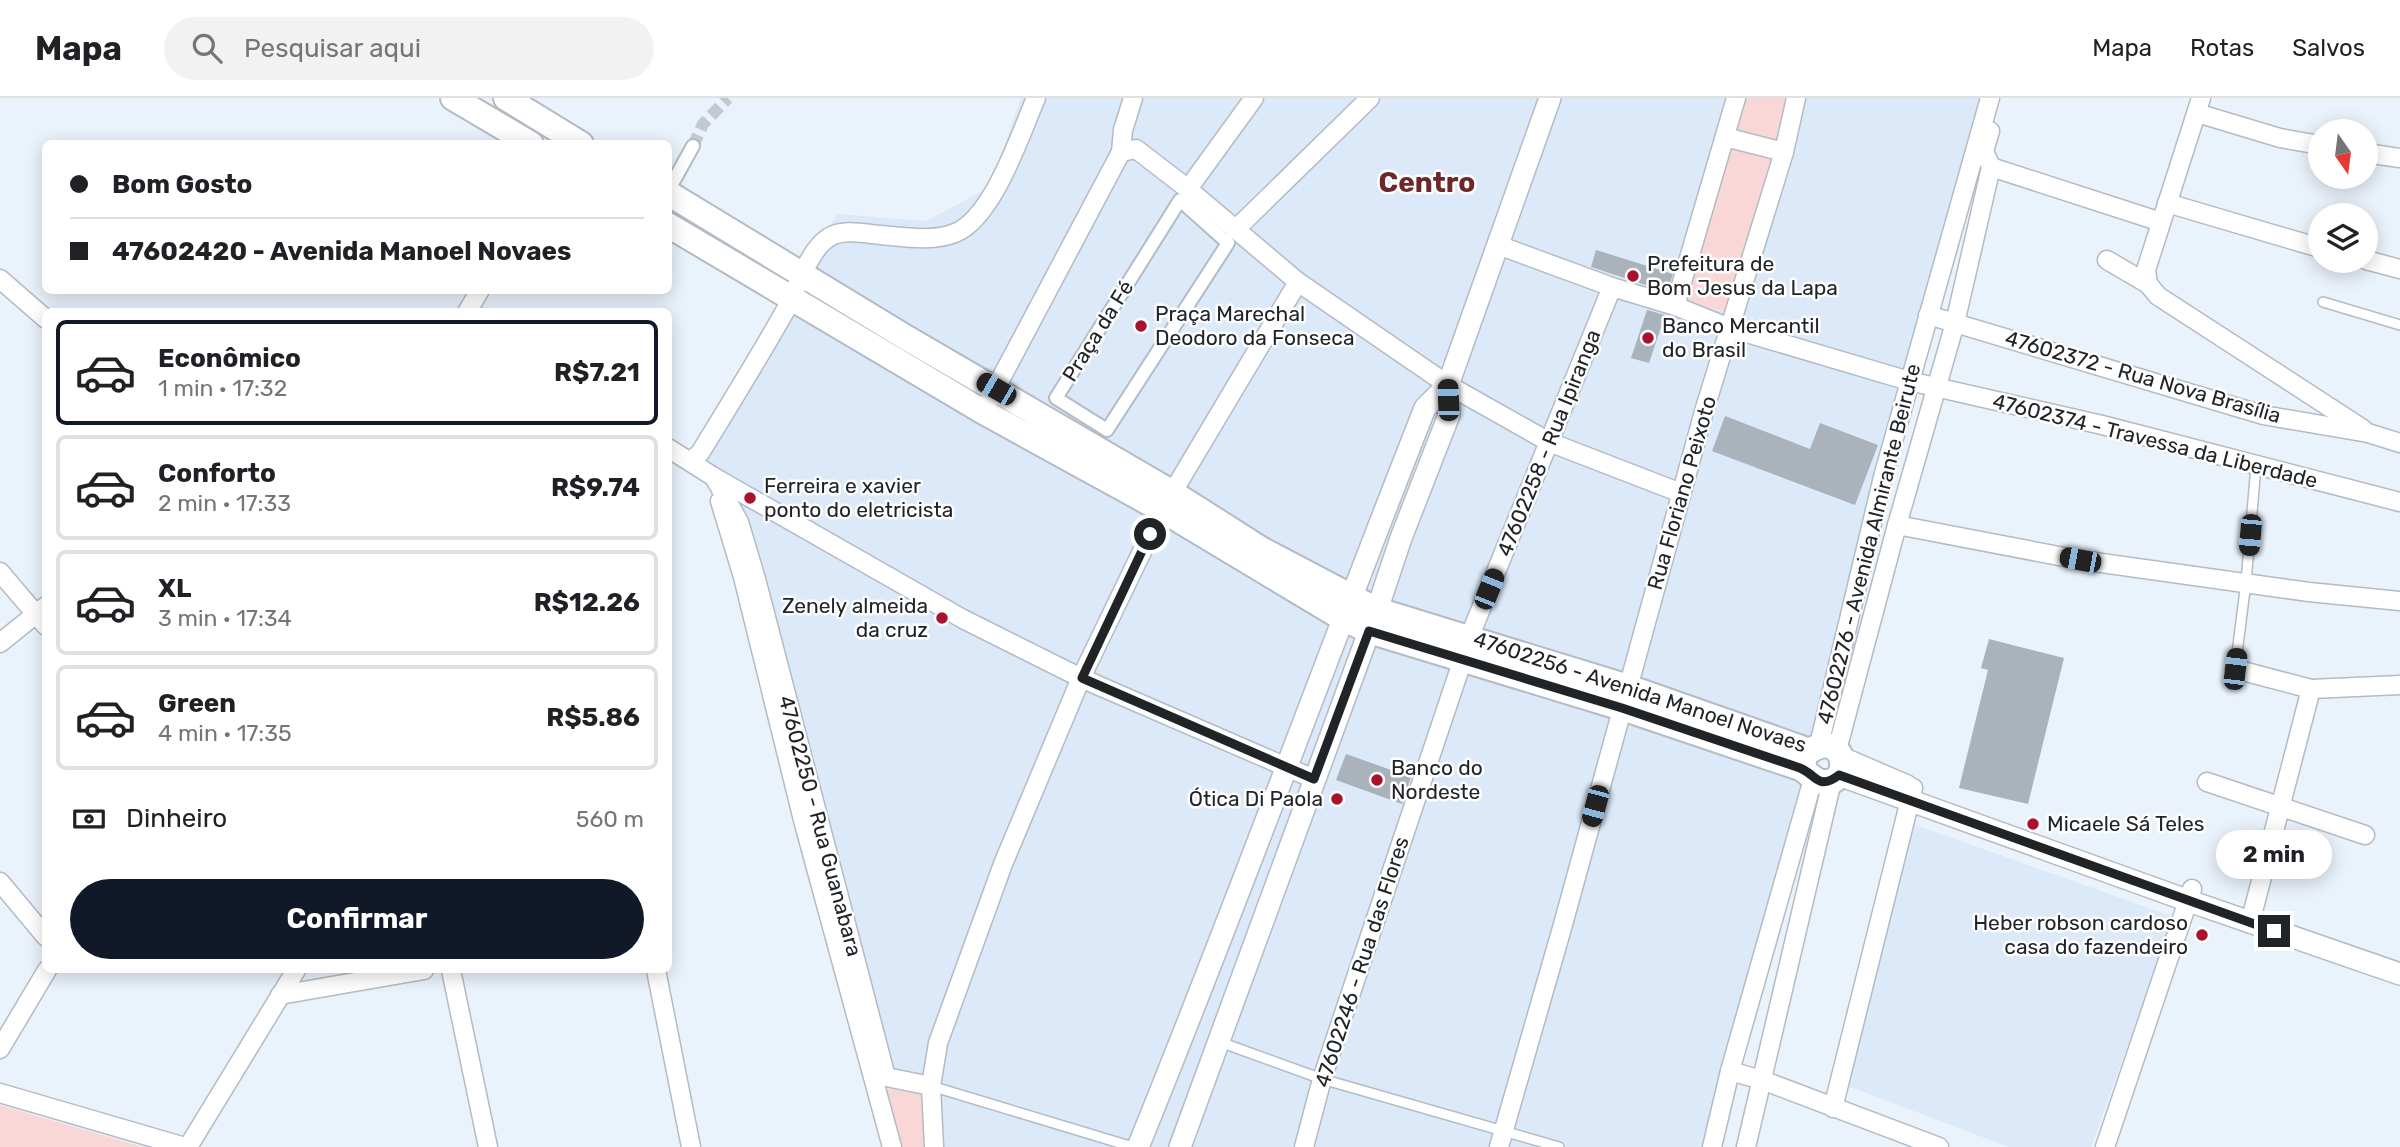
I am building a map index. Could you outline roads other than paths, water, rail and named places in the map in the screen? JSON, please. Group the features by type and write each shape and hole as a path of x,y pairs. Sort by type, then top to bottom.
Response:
{"main road":[{"path":"453,98 524,140"},
{"path":"506,98 571,140"},
{"name":"47602256 - Avenida Manoel Novaes","path":"672,194 996,389 1167,501 1346,608 1373,620 1625,698 1825,764"},
{"name":"47602256 - Avenida Manoel Novaes","path":"672,227 982,411 1167,501"}],"street":[{"path":"691,461 819,247 829,237 844,233 919,238 954,234 971,224 995,191 1036,98"},
{"path":"982,411 1121,152 1123,130 1133,98"},
{"path":"1188,198 1254,98"},
{"path":"1235,229 1370,98"},
{"path":"1180,1147 1401,538 1449,415 1448,385 1550,98"},
{"path":"1675,306 1736,98"},
{"name":"Rua Floriano Peixoto","path":"1501,1138 1681,493 1784,152 1796,98"},
{"name":"47602276 - Avenida Almirante Beirute","path":"1712,1147 1730,1071 1825,764 1883,477 1928,315 1983,155 1990,98"},
{"path":"1746,1147 1762,1080 1825,764 1955,323 1983,155 2000,98"},
{"path":"2148,284 2146,270 2199,105 2280,138 2308,143"},
{"path":"1725,136 1784,152"},
{"path":"672,185 693,146"},
{"path":"1121,152 1136,149 1188,198 1235,229 1298,282 1448,385 1549,442 1681,493"},
{"path":"1983,155 2161,222"},
{"path":"2378,155 2400,158"},
{"name":"Praça da Fé","path":"1188,198 1228,243 1107,430 1056,398 1180,200 1188,198"},
{"path":"2167,203 2308,244"},
{"name":"47602374 - Travessa da Liberdade","path":"1499,245 1612,287 1675,306 1730,328 1937,389 2102,425 2400,502"},
{"path":"2107,260 2148,284 2158,296 2368,433"},
{"path":"2378,263 2400,269"},
{"path":"0,279 42,316"},
{"path":"934,1147 931,1086 938,1043 1003,864 1082,678 1167,501 1298,282"},
{"name":"47602258 - Rua Ipiranga","path":"1466,649 1612,287"},
{"name":"47602372 - Rua Nova Brasília","path":"1928,315 2263,415 2368,433 2400,443"},
{"path":"1136,1147 1425,408 1448,385"},
{"path":"672,449 714,477 963,619 1082,678 1314,779"},
{"path":"714,477 743,577 804,824 879,1077 892,1147"},
{"path":"1897,525 2080,560 2309,592 2400,601"},
{"path":"0,572 42,616 0,643"},
{"name":"47602246 - Rua das Flores","path":"1304,1147 1322,1079 1466,649"},
{"path":"2235,669 2311,689 2400,685"},
{"path":"2252,916 2311,689"},
{"path":"1825,764 2190,895 2400,961"},
{"path":"2207,782 2365,835"},
{"path":"1833,1108 1912,794"},
{"path":"0,882 42,932"},
{"path":"2105,1147 2190,895"},
{"path":"2252,916 2400,974"},
{"path":"0,1049 45,973"},
{"path":"0,1093 187,1147 294,973"},
{"path":"280,995 407,973"},
{"path":"452,973 488,1147"},
{"path":"657,973 691,1147"},
{"path":"1730,1071 1762,1080 1939,1147"},
{"path":"879,1077 931,1086"}],"lane":[{"path":"2323,302 2400,325"},
{"path":"2235,669 2256,466"},
{"path":"1219,1041 1322,1079 1501,1138 1559,1147"},
{"path":"931,1086 1136,1147"}],"tunnel":[{"path":"693,146 703,124 728,98"}],"place":[{"name":"Prefeitura de Bom Jesus da Lapa","path":"1633,276"},
{"name":"Praça Marechal Deodoro da Fonseca","path":"1141,326"},
{"name":"Banco Mercantil do Brasil","path":"1648,338"},
{"name":"Ferreira e xavier ponto do eletricista","path":"750,498"},
{"name":"Zenely almeida da cruz","path":"942,618"},
{"name":"Banco do Nordeste","path":"1377,780"},
{"name":"Ótica Di Paola","path":"1337,799"},
{"name":"Micaele Sá Teles","path":"2033,824"},
{"name":"Heber robson cardoso casa do fazendeiro","path":"2202,935"}],"district":[{"name":"Centro","path":"1427,182"}]}
